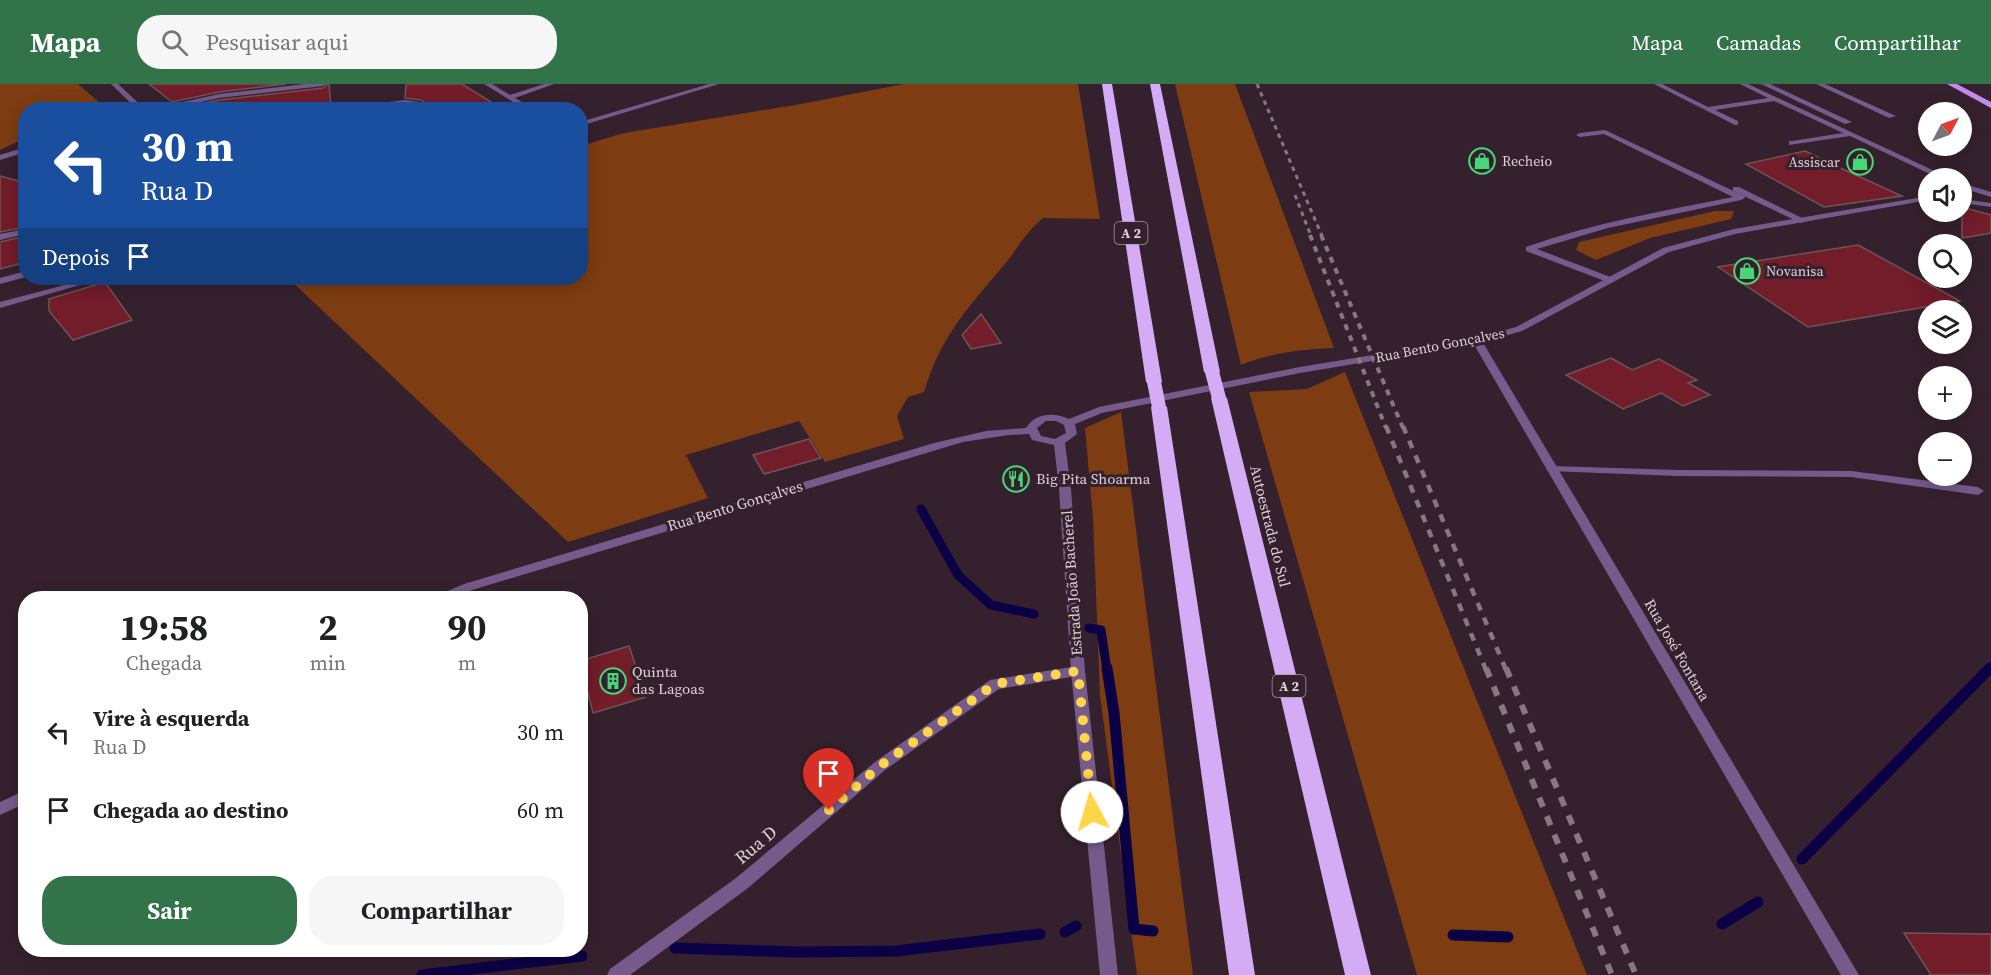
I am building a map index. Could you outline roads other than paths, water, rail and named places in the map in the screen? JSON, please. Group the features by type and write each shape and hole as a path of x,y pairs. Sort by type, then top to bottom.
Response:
{"highway":[{"name":"A 2","path":"1107,84 1159,407 1242,975"},
{"name":"Autoestrada do Sul","path":"1155,84 1212,372 1358,975"}],"main road":[{"path":"1951,84 1991,105"}],"street":[{"path":"114,84 135,102"},
{"path":"189,102 219,96 323,84"},
{"path":"487,84 518,102"},
{"path":"510,97 551,84"},
{"path":"588,122 716,84"},
{"path":"1657,84 1735,123"},
{"path":"1743,84 1920,168"},
{"path":"1764,84 1848,122"},
{"path":"1819,84 1892,116"},
{"path":"1708,109 1776,99"},
{"path":"403,102 418,102"},
{"path":"1610,280 1528,249 1555,239 1617,224 1741,198 1605,132 1577,134 1606,126 1804,220"},
{"path":"1792,143 1850,134"},
{"path":"0,158 18,152"},
{"path":"1972,189 1991,196"},
{"path":"1972,195 1991,196"},
{"path":"1903,205 1918,201"},
{"path":"1972,202 1991,205"},
{"path":"1903,205 1918,204"},
{"name":"Rua Bento Gonçalves","path":"1069,423 1099,410 1300,370 1477,341 1519,329 1666,250 1734,232 1903,205"},
{"path":"0,229 15,233"},
{"path":"0,237 18,232"},
{"path":"0,281 18,276"},
{"path":"0,305 73,285"},
{"name":"Rua José Fontana","path":"1477,341 1850,975"},
{"path":"1044,418 1058,418 1069,423 1072,434 1059,442 1041,440 1030,431 1033,423 1044,418"},
{"name":"Rua Bento Gonçalves","path":"461,591 917,453 1013,430 1030,431"},
{"name":"Estrada João Bacherel","path":"1059,442 1065,489 1078,671 1109,975"},
{"path":"1552,469 1678,473 1851,474 1978,491"},
{"name":"Rua D","path":"616,975 742,883 880,766 995,684 1078,671"},
{"path":"0,809 18,800"}],"waterway":[{"path":"921,509 958,575 991,605 1034,614"},
{"path":"1089,628 1101,630 1107,670"},
{"path":"1107,668 1114,713 1134,929 1153,931"},
{"path":"1802,859 1990,668"},
{"path":"1722,924 1758,902"},
{"path":"1065,932 1076,926"},
{"path":"675,948 797,952 896,951 1040,934"},
{"path":"1453,935 1508,937"},
{"path":"422,975 574,957"}],"railway":[{"path":"1257,84 1322,236"},
{"path":"1295,195 1311,236"},
{"path":"1310,235 1386,428"},
{"path":"1321,235 1403,428"},
{"path":"1386,426 1486,670"},
{"path":"1403,426 1506,670"},
{"path":"1486,668 1612,975"},
{"path":"1506,668 1636,975"}],"place":[{"name":"Recheio","path":"1482,161"},
{"name":"Assiscar","path":"1860,162"},
{"name":"Novanisa","path":"1747,271"},
{"name":"Big Pita Shoarma","path":"1016,479"},
{"name":"Quinta das Lagoas","path":"613,681"}]}
